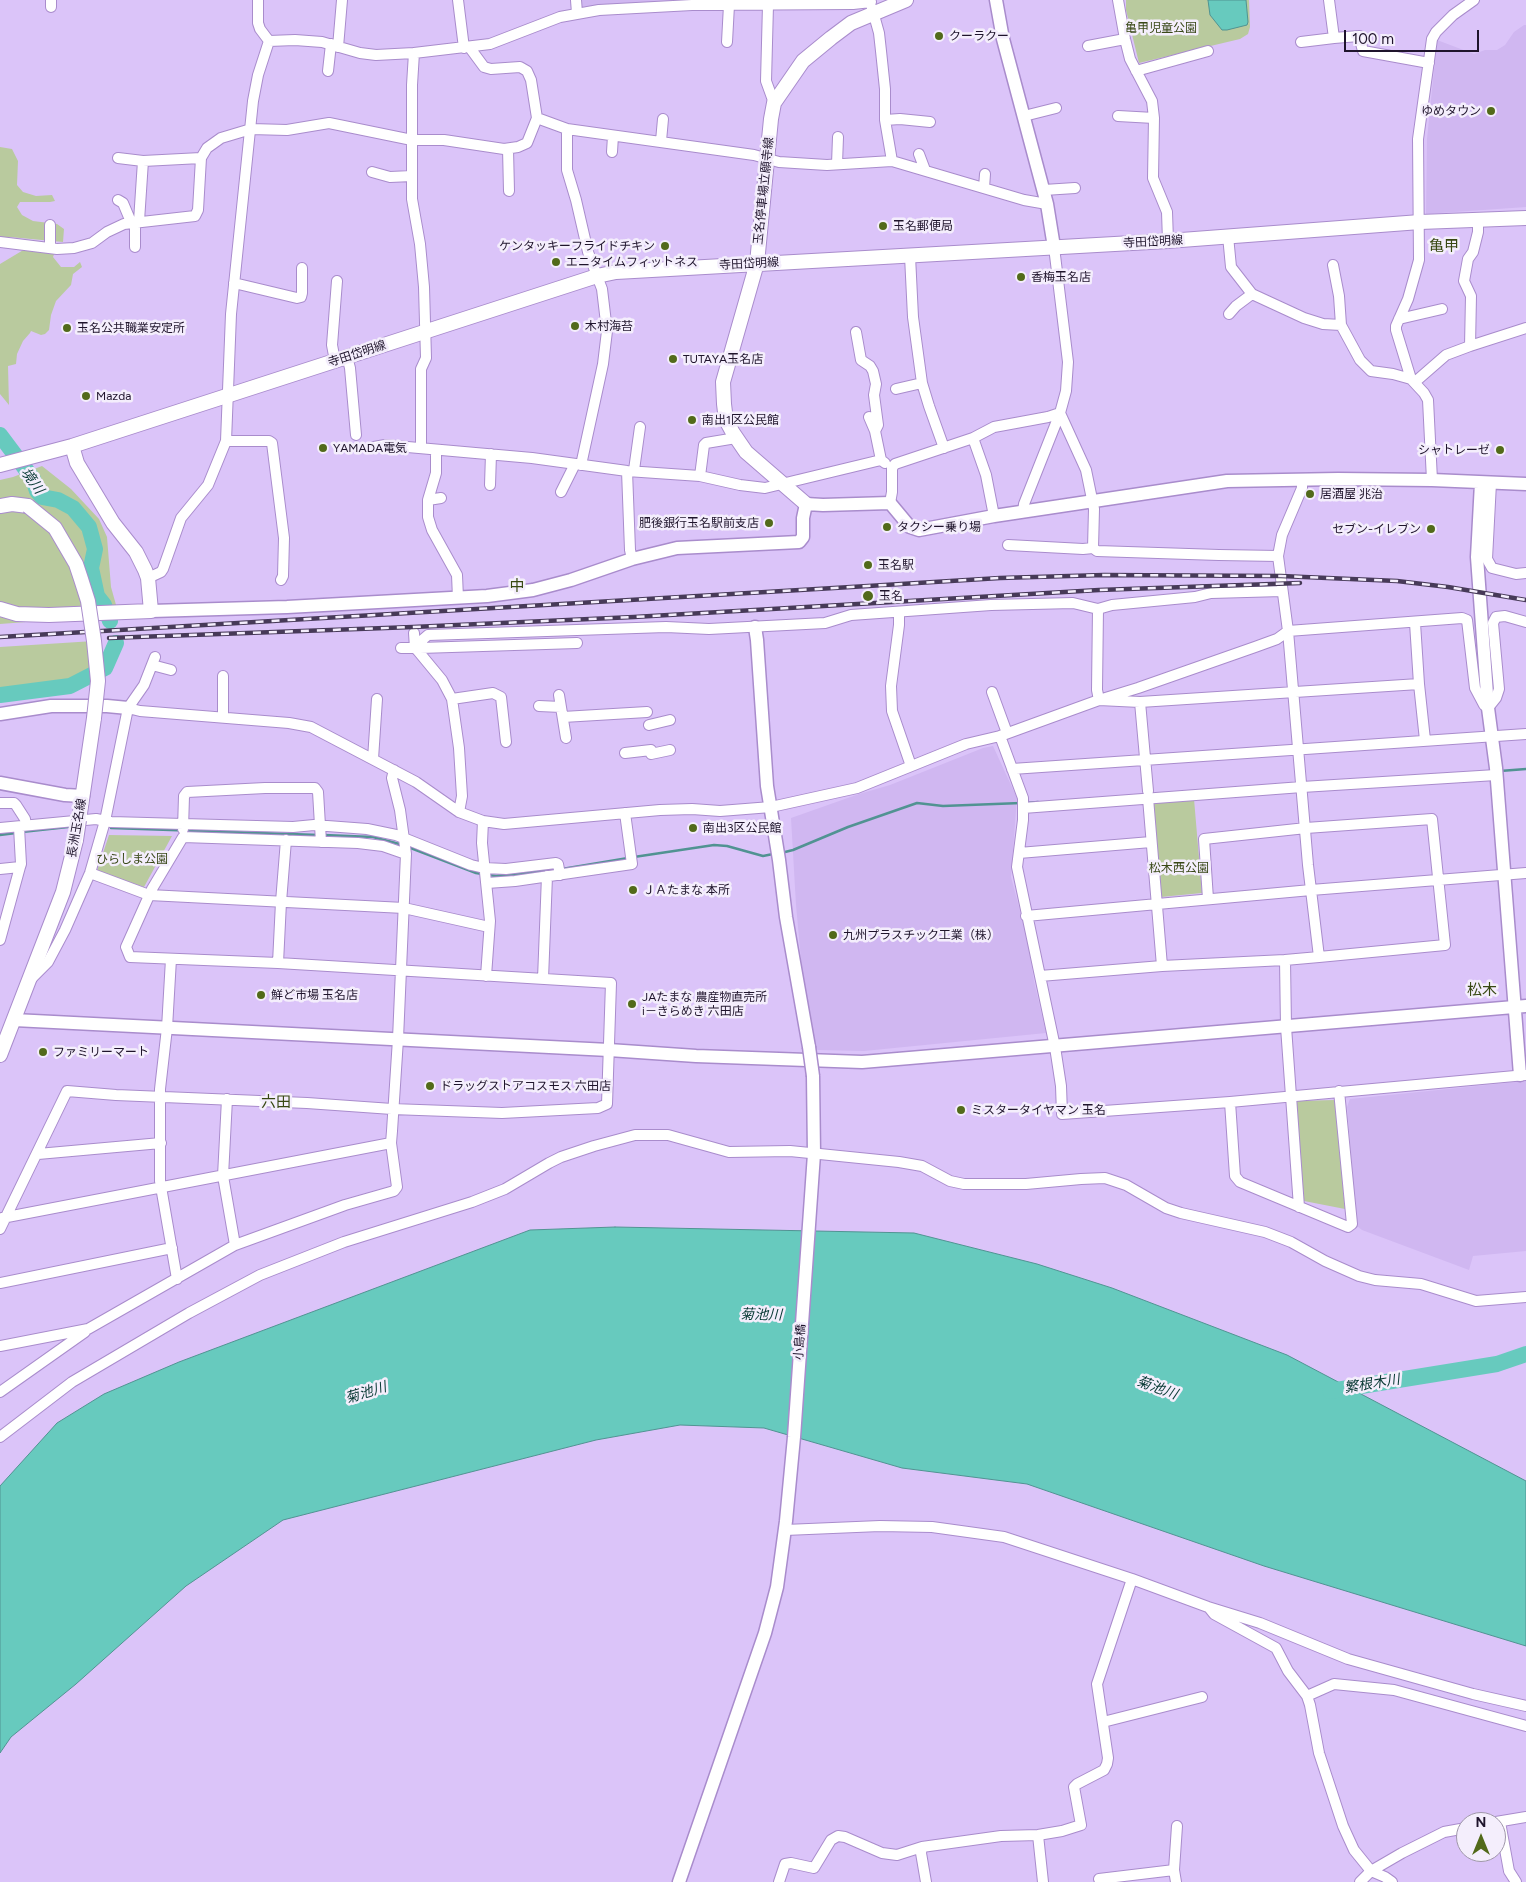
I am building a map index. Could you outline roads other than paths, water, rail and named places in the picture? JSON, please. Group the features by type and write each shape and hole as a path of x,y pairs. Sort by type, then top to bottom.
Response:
{"main road":[{"name":"玉名停車場立願寺線","path":"806,504 746,452 726,420 724,404 723,382 757,263 774,102 803,61 872,6 906,0"},
{"name":"寺田岱明線","path":"4,464 72,446 425,331 616,272 1168,241 1420,222 1526,218"},
{"path":"0,609 21,614 151,611 148,578 136,552 113,523 77,463 72,446"},
{"name":"長洲玉名線","path":"0,506 12,504 28,506 55,528 76,564 88,601 98,681 76,840 63,892 0,1055"},
{"path":"0,1019 14,1020"}],"street":[{"path":"258,0 258,23 269,41"},
{"path":"328,71 342,0"},
{"path":"0,242 50,248 74,248 87,245 107,232 135,222 195,216 198,210 201,158 207,148 221,138 251,129 287,130 329,123 412,140 444,140 508,149 527,143 537,118 531,80 527,71 520,67 491,69 484,67 467,48 458,0"},
{"path":"576,0 577,13"},
{"path":"996,0 1003,39 1047,204 1068,362 1066,390 1060,413 1024,504 1023,512"},
{"path":"1118,0 1125,40 1136,71 1152,102 1154,118 1153,178 1167,212 1168,241"},
{"path":"1329,0 1334,38"},
{"path":"1432,480 1428,400 1413,381 1396,330 1418,267 1420,222 1418,139 1432,39 1436,32 1454,15 1474,0"},
{"path":"269,41 322,42 360,53 376,55 414,53 467,48 500,41 560,17 577,13 641,7 853,4 872,6 881,51 885,89 885,120 892,161"},
{"path":"727,42 729,5"},
{"path":"768,5 766,81 774,102"},
{"path":"1301,42 1359,36 1363,51 1429,63"},
{"path":"1088,46 1125,40"},
{"path":"148,578 161,572 163,569 181,518 208,485 226,441 231,314 255,86 269,41"},
{"path":"1136,71 1208,51"},
{"path":"414,53 412,198 420,244 424,287 426,358 421,378 421,448"},
{"path":"1024,116 1056,108"},
{"path":"1118,116 1154,118"},
{"path":"537,118 567,129 754,155 801,164 892,161 1024,200 1047,204"},
{"path":"661,142 663,119"},
{"path":"885,120 900,119 930,122"},
{"path":"561,492 578,465 603,364 607,331 602,289 588,252 567,170 567,129"},
{"path":"612,152 613,136"},
{"path":"837,164 838,137"},
{"path":"508,149 509,191"},
{"path":"918,154 926,170"},
{"path":"118,158 143,161 201,158"},
{"path":"135,247 135,222 143,161"},
{"path":"372,172 390,177 412,176"},
{"path":"984,188 985,174"},
{"path":"1044,190 1074,188"},
{"path":"118,200 123,203 135,222"},
{"path":"1470,346 1471,296 1464,281 1468,259 1473,252 1478,232 1478,220"},
{"path":"50,225 50,248"},
{"path":"1228,236 1231,267 1252,294 1304,318 1323,324 1342,325"},
{"path":"910,256 913,317 922,384 944,448"},
{"path":"1333,265 1342,325 1360,360 1371,371 1393,374 1413,381"},
{"path":"234,283 297,298 301,297 302,293 302,268"},
{"path":"337,281 332,345 341,359 350,368 356,435"},
{"path":"1229,314 1252,294"},
{"path":"1399,319 1442,309"},
{"path":"1413,381 1446,355 1526,328"},
{"path":"856,332 861,360 874,371 876,384 874,395 878,425 875,431"},
{"path":"896,389 922,384"},
{"path":"890,503 892,468 894,464 973,438 994,427 1048,418 1060,413"},
{"path":"1060,413 1086,470 1093,501 1095,534 1093,548"},
{"path":"869,417 875,431 881,460 892,468"},
{"path":"632,559 630,550 630,470 640,427"},
{"path":"700,476 704,445 706,443 736,438"},
{"path":"973,438 986,476 994,516"},
{"path":"226,441 272,443 284,538 283,576 281,580"},
{"path":"374,446 385,445 492,454 578,465 700,476 740,485 765,488 881,460"},
{"path":"436,450 436,473 428,500 428,517 432,530 458,575 458,598"},
{"path":"490,485 492,454"},
{"path":"1302,480 1302,488 1282,535 1278,556 1295,692 1301,783 1319,957"},
{"path":"890,503 910,527 918,530 994,516 1216,482 1432,480 1526,484"},
{"path":"1486,483 1487,559 1492,568 1516,574 1526,572"},
{"path":"992,692 1023,804 1016,867 1055,1046 1061,1086 1062,1114 1230,1102 1523,1075 1520,1007 1504,875 1496,772 1488,708 1477,557 1486,483"},
{"path":"428,500 441,498"},
{"path":"151,611 458,598 533,590 571,580 632,559 677,548 799,542 803,537 803,518 806,504 890,503"},
{"path":"1008,545 1219,556 1278,556"},
{"path":"418,649 421,641 428,635 666,627 709,629 755,627 825,623 851,615 1020,603 1073,603 1098,609 1112,605 1195,597 1211,593 1282,591"},
{"path":"1098,609 1097,690 1099,700"},
{"path":"899,612 891,686 892,711 911,766"},
{"path":"1488,708 1496,698 1499,689 1493,622 1496,616 1505,616 1526,622"},
{"path":"0,714 51,706 107,706 140,711 289,723 311,727 416,782 459,812 483,821 504,824 668,810 720,811 771,807 857,788 966,744 1003,734 1255,647 1276,639 1288,631 1462,618 1467,620 1475,688 1484,705 1488,708"},
{"path":"1415,623 1425,740"},
{"name":"小島橋","path":"679,1882 765,1633 777,1587 786,1526 794,1438 813,1158 813,1076 786,917 779,855 767,786 758,640 755,627"},
{"path":"414,633 418,649 442,680 452,699 459,748 462,796 459,812"},
{"path":"401,648 577,643"},
{"path":"28,983 48,962 65,930 90,872 104,820 128,708 144,685 154,661 171,670"},
{"path":"223,676 223,717"},
{"path":"1099,700 1140,702 1419,684"},
{"path":"452,699 493,693 501,697 506,742"},
{"path":"559,695 566,738"},
{"path":"373,759 376,699"},
{"path":"1140,702 1162,966"},
{"path":"540,706 562,712 647,712"},
{"path":"649,725 670,720"},
{"path":"1012,769 1526,734"},
{"path":"625,754 670,750"},
{"path":"0,1392 88,1330 235,1245 346,1205 394,1191 397,1187 391,1144 402,970 406,846 392,778 394,770"},
{"path":"1023,804 1301,783 1496,772"},
{"path":"0,783 65,795 83,796"},
{"path":"0,1229 2,1218 38,1154 67,1091 116,1095 307,1102 392,1109 502,1113 598,1108 607,1104 611,983 278,963 130,957 126,947 149,895 183,830 184,796 186,792 265,788 315,788 318,792 321,834"},
{"path":"0,940 21,864 21,829 25,819 14,803 1,803"},
{"path":"183,830 321,834 358,843 406,846 471,865 485,875 547,876 559,870 632,864 625,813"},
{"path":"1040,976 1162,966 1285,960 1445,945 1432,819 1204,838 1208,900"},
{"path":"0,828 21,829 77,820 104,820 286,840 366,829 396,835 406,846"},
{"path":"483,821 489,927 486,976"},
{"path":"278,963 286,840"},
{"path":"1019,853 1151,842"},
{"path":"485,875 506,869 556,863 559,870"},
{"path":"0,869 20,867"},
{"path":"90,872 149,895 404,908 489,927"},
{"path":"1026,916 1437,879 1526,873"},
{"path":"543,979 547,876"},
{"path":"171,959 167,1028 160,1096 160,1181 177,1279"},
{"path":"1285,960 1286,1027 1299,1207"},
{"path":"14,1020 714,1057 862,1062 1520,1007"},
{"path":"1230,1102 1235,1176 1240,1182 1348,1227 1352,1224 1339,1092"},
{"path":"228,1099 223,1176 235,1245"},
{"path":"0,1437 72,1382 190,1313 260,1275 344,1242 472,1202 505,1189 548,1163 569,1154 635,1135 668,1135 728,1152 790,1151 813,1158 899,1162 922,1166 950,1181 964,1184 1026,1184 1105,1178 1126,1185 1166,1208 1248,1228 1291,1242 1325,1261 1359,1276 1375,1280 1421,1284 1476,1302 1526,1297"},
{"path":"38,1154 161,1142"},
{"path":"2,1218 391,1144"},
{"path":"0,1283 172,1248"},
{"path":"0,1346 88,1330"},
{"path":"786,1526 932,1527 1004,1537 1260,1623 1348,1659 1473,1694 1526,1706"},
{"path":"778,1882 785,1864 791,1863 814,1868 831,1840 838,1836 845,1837 882,1853 898,1855 922,1847 1001,1836 1038,1835 1062,1831 1081,1825 1074,1787 1076,1784 1104,1770 1107,1764 1108,1758 1097,1684 1132,1579"},
{"path":"1208,1607 1214,1614 1276,1648 1288,1671 1307,1696 1319,1753 1343,1826 1354,1850 1371,1871 1392,1882"},
{"path":"1307,1696 1334,1684 1394,1690 1526,1726"},
{"path":"1103,1722 1202,1696"},
{"path":"1506,1821 1526,1817"},
{"path":"1176,1882 1174,1870 1177,1826"},
{"path":"1360,1882 1371,1871 1402,1853 1444,1832 1456,1830"},
{"path":"1038,1835 1043,1882"},
{"path":"922,1847 921,1853 926,1882"},
{"path":"1506,1858 1509,1871 1516,1882"},
{"path":"1099,1879 1174,1870"}],"water":[{"path":"1208,0 1246,0 1247,25 1222,30 1210,15"},
{"name":"菊池川","path":"615,1227 914,1233 1037,1264 1112,1288 1287,1355 1526,1481 1526,1646 1264,1566 1027,1484 902,1468 764,1428 680,1425 596,1440 283,1520 186,1586 76,1684 11,1737 0,1753 0,1486 57,1423 104,1394 179,1362 530,1230"}],"waterway":[{"name":"境川","path":"0,435 33,479 37,491 42,497 58,500 73,508 89,527 95,549 91,568 97,596 104,605 110,621"},
{"name":"境川","path":"0,695 70,686 105,668 116,643"},
{"path":"1500,771 1526,769"},
{"path":"1026,803 1038,802"},
{"path":"781,853 917,803 943,806 1021,803"},
{"path":"22,832 68,827"},
{"path":"111,828 319,835"},
{"path":"0,835 16,833"},
{"path":"324,835 373,837 403,845"},
{"path":"634,857 714,845 727,846 763,856 773,854"},
{"path":"408,847 482,874"},
{"path":"562,869 628,858"},
{"path":"488,875 496,876 557,870"},
{"name":"繁根木川","path":"1330,1391 1497,1364 1526,1354"}],"railway":[{"path":"0,637 1000,578 1104,575 1281,576 1397,581 1526,600"},
{"path":"109,638 634,617 1099,590 1300,583"}],"place":[{"name":"クーラクー","path":"939,36"},
{"name":"ゆめタウン","path":"1491,111"},
{"name":"玉名郵便局","path":"883,226"},
{"name":"ケンタッキーフライドチキン","path":"665,246"},
{"name":"エニタイムフィットネス","path":"556,262"},
{"name":"香梅玉名店","path":"1021,277"},
{"name":"木村海苔","path":"575,326"},
{"name":"玉名公共職業安定所","path":"67,328"},
{"name":"TUTAYA玉名店","path":"673,359"},
{"name":"Mazda","path":"86,396"},
{"name":"南出1区公民館","path":"692,420"},
{"name":"YAMADA電気","path":"323,448"},
{"name":"シャトレーゼ","path":"1500,450"},
{"name":"居酒屋 兆治","path":"1310,494"},
{"name":"肥後銀行玉名駅前支店","path":"769,523"},
{"name":"タクシー乗り場","path":"887,527"},
{"name":"セブン-イレブン","path":"1431,529"},
{"name":"玉名駅","path":"868,565"},
{"name":"玉名","path":"868,596"},
{"name":"南出3区公民館","path":"693,828"},
{"name":"ＪＡたまな 本所","path":"633,890"},
{"name":"九州プラスチック工業（株）","path":"833,935"},
{"name":"鮮ど市場 玉名店","path":"261,995"},
{"name":"JAたまな 農産物直売所 i－きらめき 六田店","path":"632,1004"},
{"name":"ファミリーマート","path":"43,1052"},
{"name":"ドラッグストアコスモス 六田店","path":"430,1086"},
{"name":"ミスタータイヤマン 玉名","path":"961,1110"}],"district":[{"name":"亀甲","path":"1444,247"},
{"name":"中","path":"517,587"},
{"name":"松木","path":"1482,991"},
{"name":"六田","path":"276,1103"}],"park label":[{"name":"亀甲児童公園","path":"1161,28"},
{"name":"ひらしま公園","path":"132,859"},
{"name":"松木西公園","path":"1179,868"}]}
